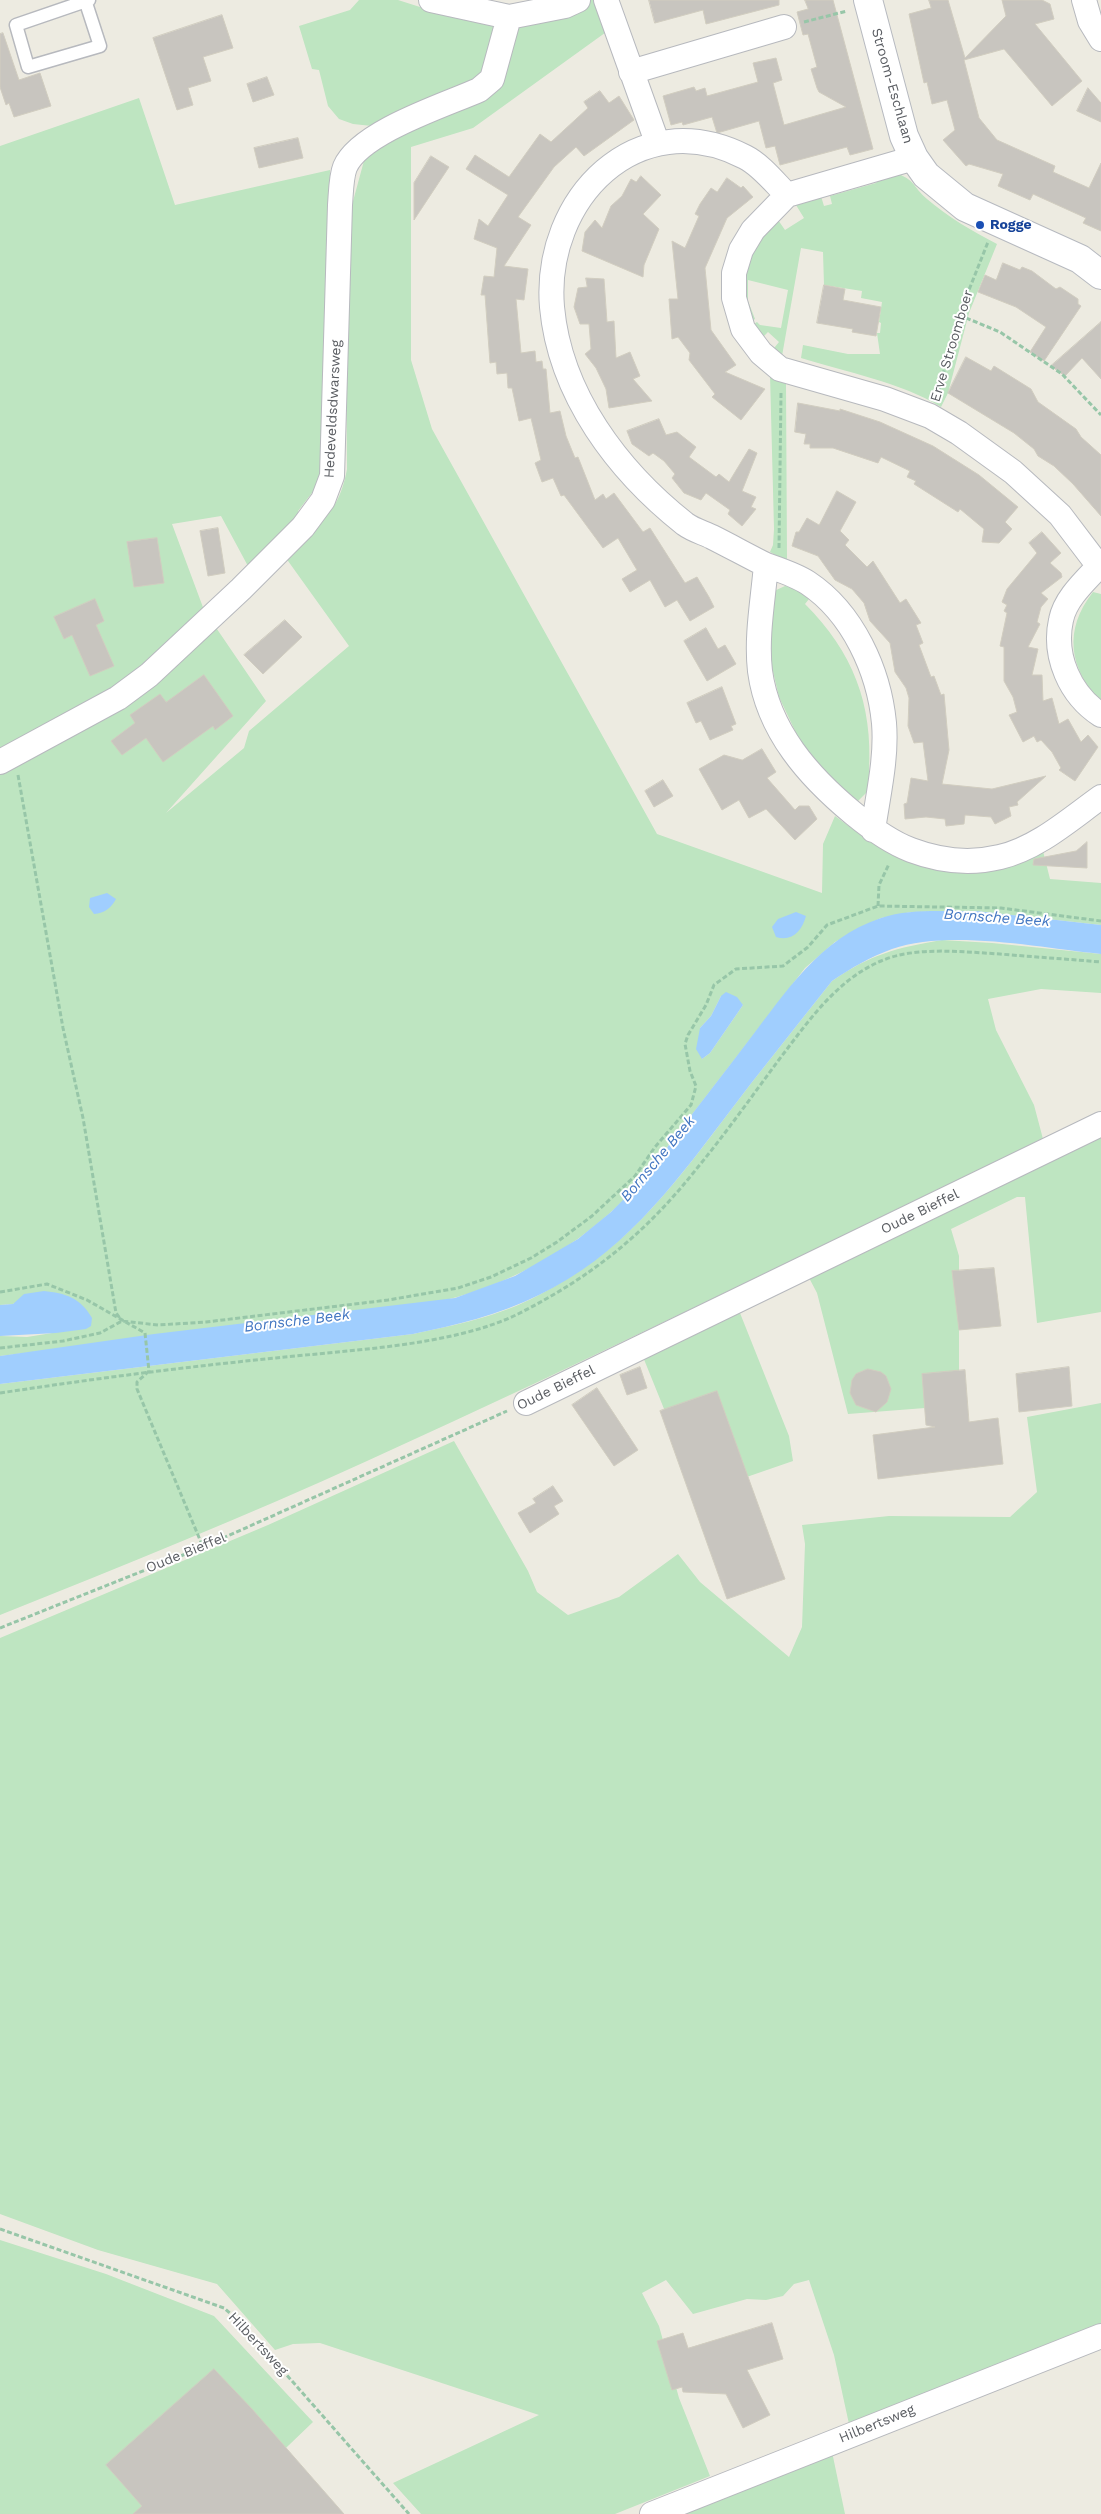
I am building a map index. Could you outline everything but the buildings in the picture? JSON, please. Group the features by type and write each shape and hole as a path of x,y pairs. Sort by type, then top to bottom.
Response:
{"street":[{"path":"431,0 510,17 557,8 578,0"},
{"path":"606,0 657,142"},
{"path":"1084,0 1090,21 1101,39"},
{"name":"Stroom-Eschlaan","path":"868,2 904,136 914,158 926,175 944,192 965,207 1080,259 1100,271"},
{"name":"Hedeveldsdwarsweg","path":"7,758 118,698 149,675 241,590 303,527 323,500 332,476 340,205 345,167 356,152 379,134 479,90 492,79 510,17"},
{"path":"631,72 784,27"},
{"path":"787,195 747,157 715,146 682,140 657,142 634,151 600,173 581,195 569,215 552,280 552,307 557,337 577,394 595,428 625,467 651,494 687,525 772,568 808,583 842,612 865,654 877,687 884,724 884,758 873,830"},
{"name":"Erve Stroomboer","path":"914,158 787,195 753,230 741,250 734,273 734,298 743,329 761,353 780,369 885,399 930,416 959,433 1013,472 1060,515 1100,568 1080,585 1066,608 1061,619 1059,641 1060,656 1072,685 1094,710 1101,715"},
{"path":"772,568 761,621 760,672 776,722 800,763 824,788 873,830 899,845 938,857 971,862 1002,857 1036,843 1101,797"},
{"name":"Oude Bieffel","path":"526,1403 1101,1124"},
{"name":"Hilbertsweg","path":"652,2514 1101,2336"}],"lane":[{"path":"88,1 100,46 28,67 16,26 88,1"}],"path":[{"path":"784,27 868,2"},
{"name":"Erve Stroomboer","path":"930,416 959,314 998,222"},
{"path":"959,314 1000,332 1062,374 1101,415"},
{"path":"772,568 780,369"},
{"path":"7,758 83,1118 116,1313 122,1321"},
{"path":"878,906 879,886 899,845"},
{"path":"0,1348 100,1333 122,1321 158,1325 206,1322 429,1294 474,1283 530,1258 557,1242 607,1202 635,1176 655,1147 691,1105 696,1086 690,1071 686,1044 714,985 736,968 783,966 808,947 827,925 878,906 1001,908 1101,921"},
{"path":"0,1393 149,1371 400,1344 462,1333 514,1316 572,1285 606,1262 643,1229 697,1169 803,1028 844,982 857,974 883,959 941,950 1101,962"},
{"path":"0,1292 48,1284 87,1300 145,1333 149,1371"},
{"path":"149,1371 137,1382 137,1389 203,1547"},
{"name":"Oude Bieffel","path":"0,1628 203,1547 526,1403"},
{"name":"Hilbertsweg","path":"0,2229 224,2308 241,2323 409,2514"}],"green space":[{"path":"359,0 398,0 420,7 501,25 491,63 470,86 372,126 353,124 339,119 328,106 319,70 312,69 299,26 350,10"},
{"path":"590,0 600,0 609,30 473,128 411,147 411,360 432,429 657,834 822,893 823,844 835,816 872,843 900,856 1042,847 1050,879 1101,883 1101,925 976,911 911,912 881,918 835,942 805,968 651,1170 628,1195 604,1218 549,1258 489,1287 430,1303 187,1331 0,1356 0,1336 27,1337 71,1330 18,1301 13,1304 0,1305 0,146 139,98 175,205 330,170 328,344 321,481 298,511 308,530 324,518 335,504 347,469 346,338 352,205 365,157 375,145 481,94 513,22 563,15","holes":["221,516 249,568 273,540 349,646 249,731 244,748 166,813 266,701 204,610 172,524","721,996 743,1005 710,1053 702,1059 700,1028 711,1016"]},
{"path":"894,172 910,181 943,212 997,244 969,313 948,393 941,407 891,384 801,358 803,345 848,354 880,354 877,333 880,333 881,323 879,322 882,302 861,298 862,291 824,285 823,252 801,248 782,356 770,353 779,342 768,332 758,342 749,327 757,322 760,325 781,328 788,290 748,280 748,301 755,319 747,324 742,311 744,260 776,217 785,230 804,218 796,205 820,193 824,206 832,204 830,196 876,183 880,176"},
{"path":"770,374 786,383 787,561 770,552 773,545 774,529"},
{"path":"785,586 793,587 809,599 805,604 836,641 856,680 863,701 867,723 869,771 875,777 871,788 858,801 849,801 805,752 779,697 770,659 772,592"},
{"path":"1093,592 1101,594 1101,702 1082,676 1076,663 1074,649 1077,621 1083,606"},
{"path":"942,940 1101,954 1101,993 1041,989 988,999 996,1030 1034,1105 1043,1139 621,1342 367,1461 184,1540 0,1615 0,1384 413,1334 478,1319 509,1309 539,1295 569,1278 596,1259 620,1239 663,1196 832,981 859,964 884,953"},
{"path":"1101,1131 1101,1312 1037,1323 1025,1197 1017,1197 951,1229 959,1256 959,1371 925,1408 848,1414 817,1293 807,1274"},
{"path":"738,1308 789,1436 793,1461 709,1490 677,1441 641,1352"},
{"path":"1101,1403 1101,2328 849,2424 834,2355 809,2280 794,2284 783,2296 766,2300 747,2299 693,2314 666,2280 642,2293 659,2326 679,2398 710,2476 615,2514 421,2514 393,2483 539,2415 320,2343 293,2344 275,2350 217,2284 98,2250 0,2214 0,1638 268,1525 454,1441 528,1571 537,1592 568,1615 619,1597 678,1554 700,1582 789,1657 802,1627 805,1544 802,1525 889,1516 1010,1517 1037,1492 1027,1417"},
{"path":"0,2240 106,2274 214,2316 313,2422 217,2514 0,2514"},
{"path":"831,2447 845,2514 664,2514"}],"water":[{"path":"107,893 116,899 110,907 94,914 89,907 90,898"},
{"name":"Bornsche Beek","path":"928,911 976,911 1101,925 1101,954 995,942 941,941 915,943 892,949 868,959 846,972 832,981 684,1171 642,1219 595,1261 539,1295 493,1314 413,1334 0,1384 0,1356 154,1334 455,1298 515,1276 578,1239 611,1212 655,1168 670,1143 777,1004 806,968 822,953 859,927 892,915"},
{"path":"796,912 806,916 799,931 791,937 776,937 772,927 778,919"},
{"path":"726,992 737,997 743,1005 710,1053 702,1059 696,1049 700,1028 711,1016 721,996"},
{"path":"44,1291 66,1295 78,1301 92,1318 91,1326 86,1329 56,1333 0,1336 0,1305 13,1304 24,1294"}],"place":[{"name":"Rogge","path":"980,225"}]}
